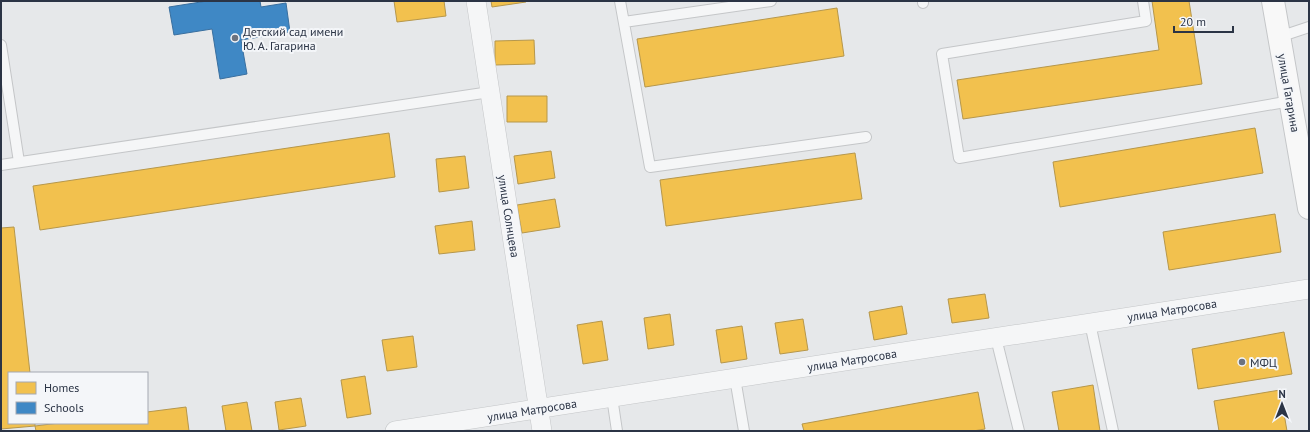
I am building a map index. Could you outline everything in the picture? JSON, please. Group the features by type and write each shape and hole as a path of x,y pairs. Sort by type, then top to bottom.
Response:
{"main road":[{"name":"улица Гагарина","path":"1273,1 1309,208"}],"street":[{"name":"улица Солнцева","path":"476,1 542,431"},
{"name":"улица Матросова","path":"395,431 1309,289"}],"lane":[{"path":"620,1 650,167 866,137"},
{"path":"624,22 770,1"},
{"path":"1143,1 1146,21 942,54 959,158 1291,102"},
{"path":"1279,37 1309,27"},
{"path":"1,45 19,162"},
{"path":"1,165 490,92"},
{"path":"1090,323 1113,431"},
{"path":"996,338 1019,431"},
{"path":"735,378 744,431"},
{"path":"612,397 617,431"}],"building: Homes":[{"path":"394,1 444,1 446,16 397,22"},
{"path":"491,1 526,1 526,2 492,7"},
{"path":"1152,1 1189,1 1202,84 963,119 957,80 1159,50"},
{"path":"837,8 844,56 645,87 637,39"},
{"path":"534,40 535,64 495,65 495,41"},
{"path":"507,96 547,96 547,122 507,122"},
{"path":"1255,128 1263,173 1060,207 1053,162"},
{"path":"389,133 395,177 40,230 33,186"},
{"path":"551,151 555,178 518,184 514,156"},
{"path":"855,153 862,199 666,226 660,180"},
{"path":"465,156 469,188 439,192 436,159"},
{"path":"555,199 560,227 522,233 517,205"},
{"path":"1275,214 1281,252 1169,270 1163,232"},
{"path":"472,221 475,250 439,254 435,226"},
{"path":"14,227 30,372 8,372 8,424 35,424 35,426 1,429 1,228"},
{"path":"985,294 989,318 952,323 948,299"},
{"path":"902,306 907,334 874,340 869,312"},
{"path":"670,314 674,345 648,349 644,318"},
{"path":"803,319 808,350 780,354 775,323"},
{"path":"602,321 608,360 583,364 577,325"},
{"path":"742,326 747,359 721,363 716,330"},
{"name":"МФЦ","path":"1284,332 1292,374 1198,389 1192,349"},
{"path":"413,336 417,367 387,371 382,340"},
{"path":"365,376 371,414 347,418 341,380"},
{"path":"1093,385 1100,431 1059,431 1052,392"},
{"path":"1280,390 1287,431 1219,431 1214,401"},
{"path":"978,392 985,429 973,431 804,431 802,424"},
{"path":"301,398 306,426 279,430 275,402"},
{"path":"247,402 252,431 226,431 222,406"},
{"path":"186,407 189,431 36,431 35,426 51,424 148,424 148,412"}],"building: Schools":[{"name":"Детский сад имени Ю. А. Гагарина","path":"207,1 260,1 261,7 286,3 290,32 241,40 247,74 220,79 212,29 174,35 169,7"}],"place":[{"name":"Детский сад имени Ю. А. Гагарина","path":"235,38"},
{"name":"МФЦ","path":"1242,362"}]}
